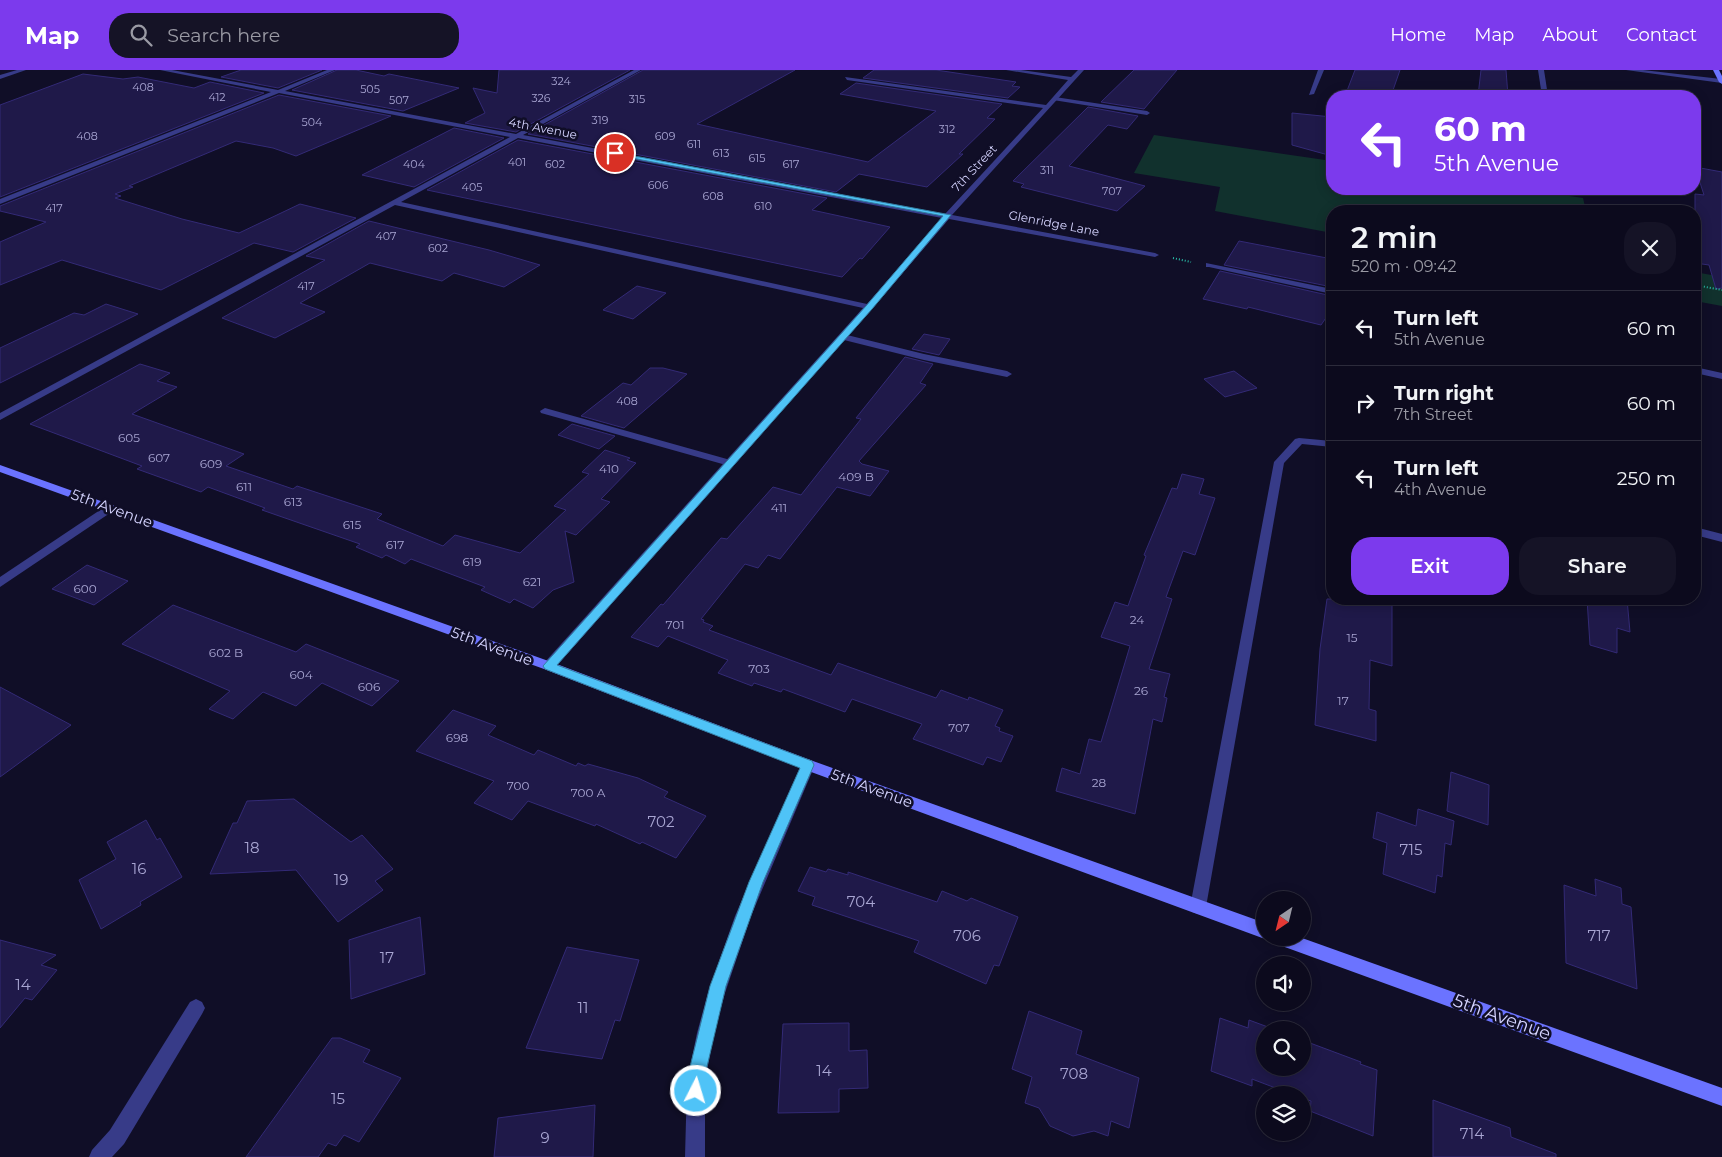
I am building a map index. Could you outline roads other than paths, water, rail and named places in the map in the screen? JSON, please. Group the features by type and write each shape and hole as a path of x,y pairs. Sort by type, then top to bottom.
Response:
{"street":[{"path":"0,77 23,70"},
{"name":"4th Avenue","path":"162,70 948,215"},
{"path":"0,202 332,70"},
{"path":"0,417 638,70"},
{"path":"1009,70 1072,79"},
{"name":"7th Street","path":"549,666 843,337 948,215 1081,70"},
{"path":"1311,94 1321,70"},
{"path":"1542,70 1544,90"},
{"path":"1629,70 1722,81"},
{"path":"1716,70 1722,81"},
{"path":"847,78 1048,107"},
{"path":"1055,99 1147,112"},
{"path":"396,203 869,307"},
{"name":"Glenridge Lane","path":"948,215 1155,255"},
{"path":"1209,265 1326,291"},
{"path":"843,337 924,357 1007,374"},
{"path":"1701,371 1722,376"},
{"path":"545,411 730,463"},
{"path":"1198,907 1279,462 1299,441 1326,443"},
{"name":"5th Avenue","path":"0,468 549,666 808,765 1256,928"},
{"path":"0,582 109,508"},
{"path":"1701,533 1722,538"},
{"path":"695,1157 696,1075 718,986 756,882 808,765"},
{"name":"5th Avenue","path":"1304,946 1722,1097"},
{"path":"99,1157 117,1137 196,1008"}]}
